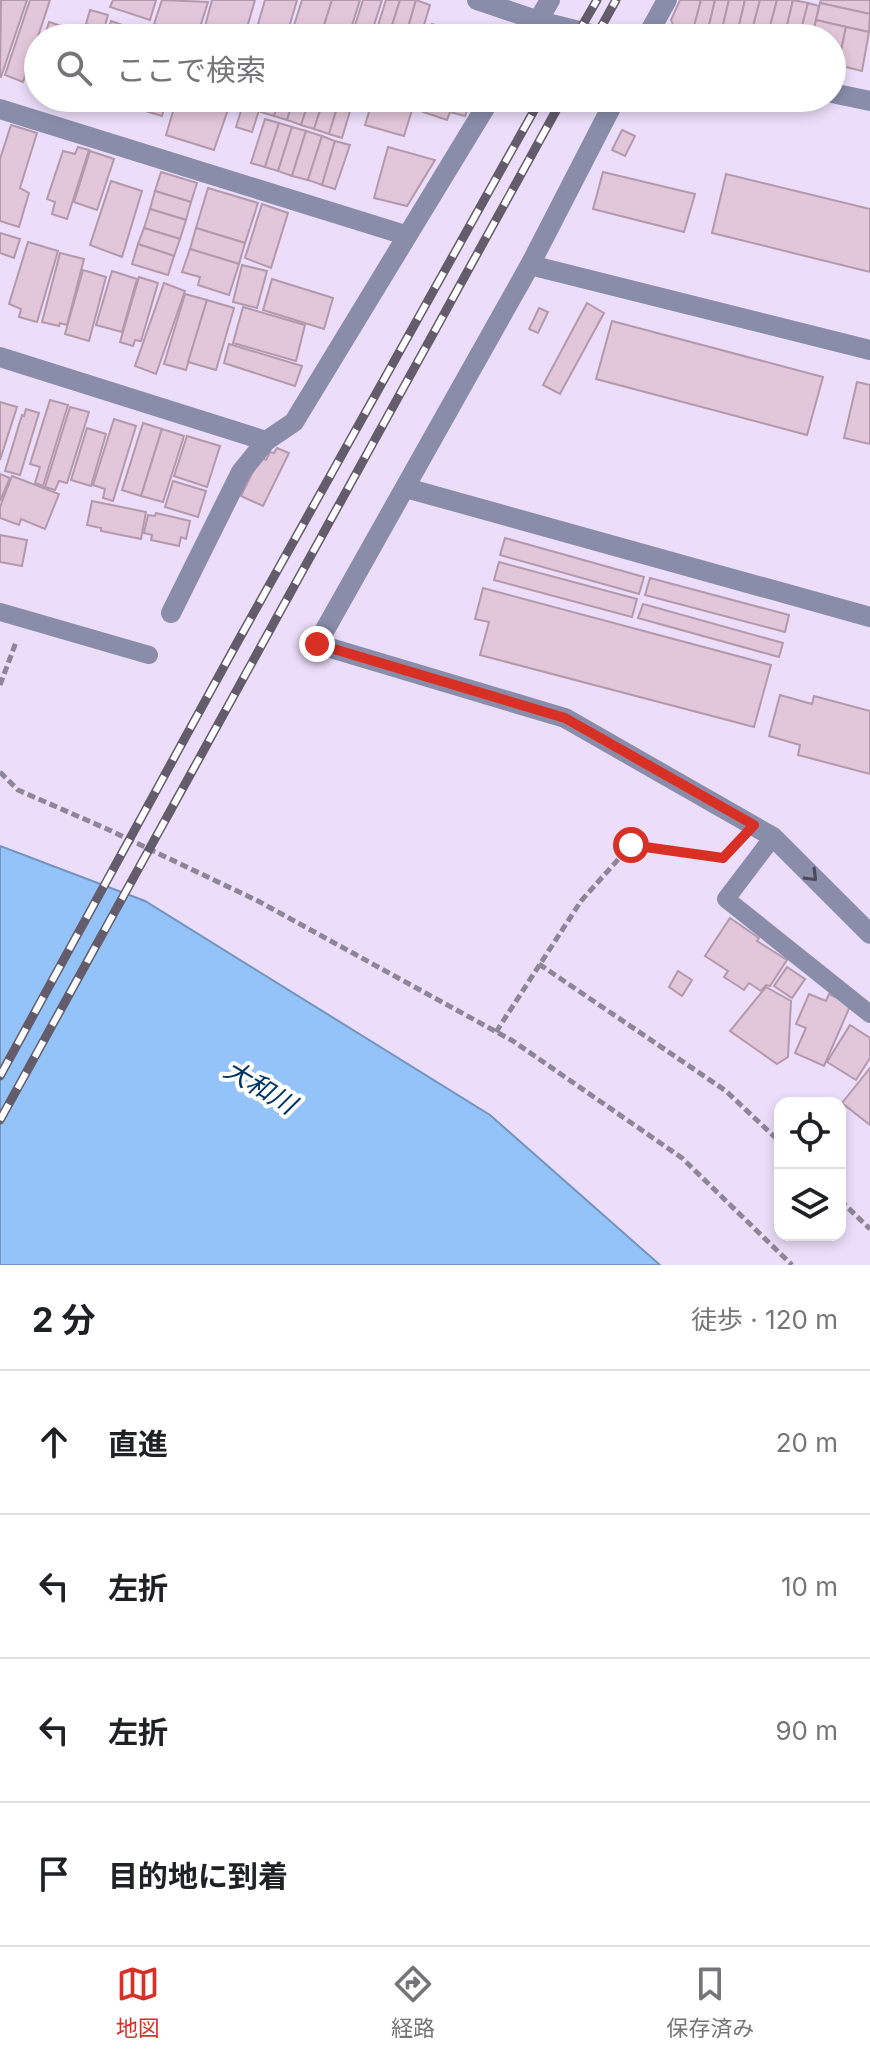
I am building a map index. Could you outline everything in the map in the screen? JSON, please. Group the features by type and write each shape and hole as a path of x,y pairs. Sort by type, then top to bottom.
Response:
{"street":[{"path":"477,0 523,24"},
{"path":"536,24 550,0"},
{"path":"654,24 667,0"},
{"path":"846,96 870,101"},
{"path":"0,109 405,235"},
{"path":"171,613 241,472 266,441 294,422 482,112"},
{"path":"609,112 530,265 317,644 565,718 773,837 870,934"},
{"path":"530,265 870,350"},
{"path":"0,357 266,441"},
{"path":"406,488 870,617"}],"lane":[{"path":"0,612 149,655"},
{"path":"773,837 726,899 870,1014"}],"path":[{"path":"0,685 5,671"},
{"path":"0,772 18,790 258,901 513,1041 682,1158 792,1265"},
{"path":"496,1032 581,901 631,845 723,858 754,825"},
{"path":"539,964 726,1091 774,1136"},
{"path":"846,1206 870,1229"}],"water":[{"name":"大和川","path":"0,846 145,901 490,1115 660,1265 0,1265"}],"building":[{"path":"1,0 27,0 0,77"},
{"path":"30,0 50,0 42,24 24,24 23,82 5,75"},
{"path":"113,0 156,0 150,20 110,7"},
{"path":"162,0 208,2 201,24 154,24"},
{"path":"212,0 255,0 248,24 206,24"},
{"path":"265,0 297,0 290,24 258,24"},
{"path":"302,0 332,0 324,24 294,24"},
{"path":"332,0 360,0 352,24 324,24"},
{"path":"363,0 382,0 374,24 355,24"},
{"path":"386,0 400,0 392,24 378,24"},
{"path":"400,0 416,0 409,24 392,24"},
{"path":"416,0 430,5 424,24 409,24"},
{"path":"680,0 701,0 695,24 673,24 671,20"},
{"path":"701,0 715,0 709,24 695,24"},
{"path":"715,0 729,0 723,24 709,24"},
{"path":"729,0 745,0 739,24 723,24"},
{"path":"745,0 760,0 754,24 739,24"},
{"path":"760,0 777,0 771,24 754,24"},
{"path":"777,0 793,0 787,24 771,24"},
{"path":"793,0 808,3 803,24 787,24"},
{"path":"821,0 870,0 870,14 820,3"},
{"path":"808,3 819,6 815,24 803,24"},
{"path":"820,3 870,14 869,32 846,27 846,24 816,20"},
{"path":"90,10 108,15 105,24 86,24"},
{"path":"846,27 869,32 862,71 846,67"},
{"path":"173,112 227,112 214,150 166,135"},
{"path":"241,112 258,112 252,132 236,127"},
{"path":"275,112 290,112 287,120 274,116"},
{"path":"290,112 305,112 301,125 287,120"},
{"path":"305,112 319,112 314,129 301,125"},
{"path":"319,112 336,112 329,134 314,129"},
{"path":"336,112 350,112 342,138 329,134"},
{"path":"369,112 411,112 404,136 365,125"},
{"path":"424,112 450,112 447,120"},
{"path":"265,119 279,123 265,167 251,163"},
{"path":"279,123 292,127 278,171 265,167"},
{"path":"11,125 37,133 20,188 29,193 19,227 0,221 0,159"},
{"path":"292,127 306,131 292,176 278,171"},
{"path":"622,130 635,136 625,156 612,150"},
{"path":"306,131 322,136 308,180 292,176"},
{"path":"322,136 335,141 322,185 308,180"},
{"path":"335,141 350,145 335,189 322,185"},
{"path":"78,147 89,150 67,219 52,214 55,202 47,199 63,151 75,154"},
{"path":"388,147 435,160 407,206 374,198"},
{"path":"90,151 114,159 97,210 74,202"},
{"path":"161,172 197,183 191,202 155,191"},
{"path":"603,172 695,194 684,232 593,209"},
{"path":"726,174 870,209 870,272 712,233"},
{"path":"111,181 142,191 122,257 90,245"},
{"path":"208,188 258,203 245,243 196,228"},
{"path":"155,191 191,202 186,220 150,209"},
{"path":"262,204 288,213 271,268 245,258"},
{"path":"150,209 186,220 180,239 144,228"},
{"path":"144,228 180,239 174,256 138,244"},
{"path":"196,228 245,243 239,264 190,249"},
{"path":"0,233 20,239 14,258 0,253"},
{"path":"28,242 58,251 37,322 19,317 21,309 9,304"},
{"path":"138,244 174,256 168,275 132,264"},
{"path":"190,249 239,264 229,295 198,285 200,277 182,272"},
{"path":"60,253 84,259 67,325 60,323 59,326 42,322"},
{"path":"242,265 267,271 257,308 233,302"},
{"path":"83,270 106,277 89,341 65,334"},
{"path":"112,271 137,279 122,332 96,325"},
{"path":"139,277 158,283 141,341 135,340 133,346 120,342"},
{"path":"272,279 333,298 324,329 263,310"},
{"path":"164,283 185,291 156,374 135,366"},
{"path":"185,294 207,300 186,370 164,364"},
{"path":"207,300 234,308 216,370 188,362"},
{"path":"587,303 604,313 560,394 543,385"},
{"path":"243,307 305,325 296,361 233,343"},
{"path":"539,308 548,312 538,333 529,329"},
{"path":"612,321 823,377 807,435 596,379"},
{"path":"229,344 302,366 295,386 224,363"},
{"path":"857,382 870,385 870,444 844,438"},
{"path":"50,400 68,405 43,486 35,483 40,467 30,464"},
{"path":"0,402 17,407 0,460"},
{"path":"70,407 89,412 67,483 59,481 55,490 45,487"},
{"path":"26,409 39,413 20,475 5,471"},
{"path":"114,419 136,426 113,501 103,498 105,489 93,485"},
{"path":"143,423 162,429 141,496 122,490"},
{"path":"87,428 106,434 91,486 71,480"},
{"path":"162,429 184,436 163,502 141,496"},
{"path":"187,436 220,446 207,487 174,476"},
{"path":"277,448 289,453 263,506 241,496 260,457 266,460 270,452 274,453"},
{"path":"0,474 10,478 0,501"},
{"path":"12,476 59,494 45,529 21,519 19,525 0,518 0,507"},
{"path":"173,481 206,491 198,517 165,507"},
{"path":"92,501 146,512 141,539 87,525"},
{"path":"156,513 190,521 186,539 181,537 179,546 151,540 152,535 144,533 148,515 155,516"},
{"path":"0,535 27,540 22,566 0,562"},
{"path":"505,538 644,577 639,594 500,555"},
{"path":"499,562 637,599 632,617 494,580"},
{"path":"650,578 789,615 785,632 645,595"},
{"path":"483,588 771,665 754,727 480,655 489,622 475,619"},
{"path":"643,604 783,643 779,657 638,618"},
{"path":"780,695 812,704 814,696 870,711 870,774 798,755 800,745 769,736"},
{"path":"730,918 759,938 757,941 787,960 770,986 766,985 761,991 749,983 744,990 724,977 728,971 705,956"},
{"path":"787,967 805,979 792,998 774,986"},
{"path":"678,971 692,980 682,996 669,987"},
{"path":"766,987 791,1001 788,1057 777,1064 730,1031"},
{"path":"809,994 826,1001 829,994 851,1004 824,1066 795,1053 806,1028 796,1024"},
{"path":"850,1025 870,1038 870,1058 856,1080 827,1062"},
{"path":"870,1068 870,1125 846,1106 846,1098"}],"railway":[{"path":"583,24 597,0"},
{"path":"603,24 616,0"},
{"path":"0,1076 533,112"},
{"path":"0,1120 555,112"}],"route":[{"path":"317,644 565,718 754,825 723,858 631,845"}]}
